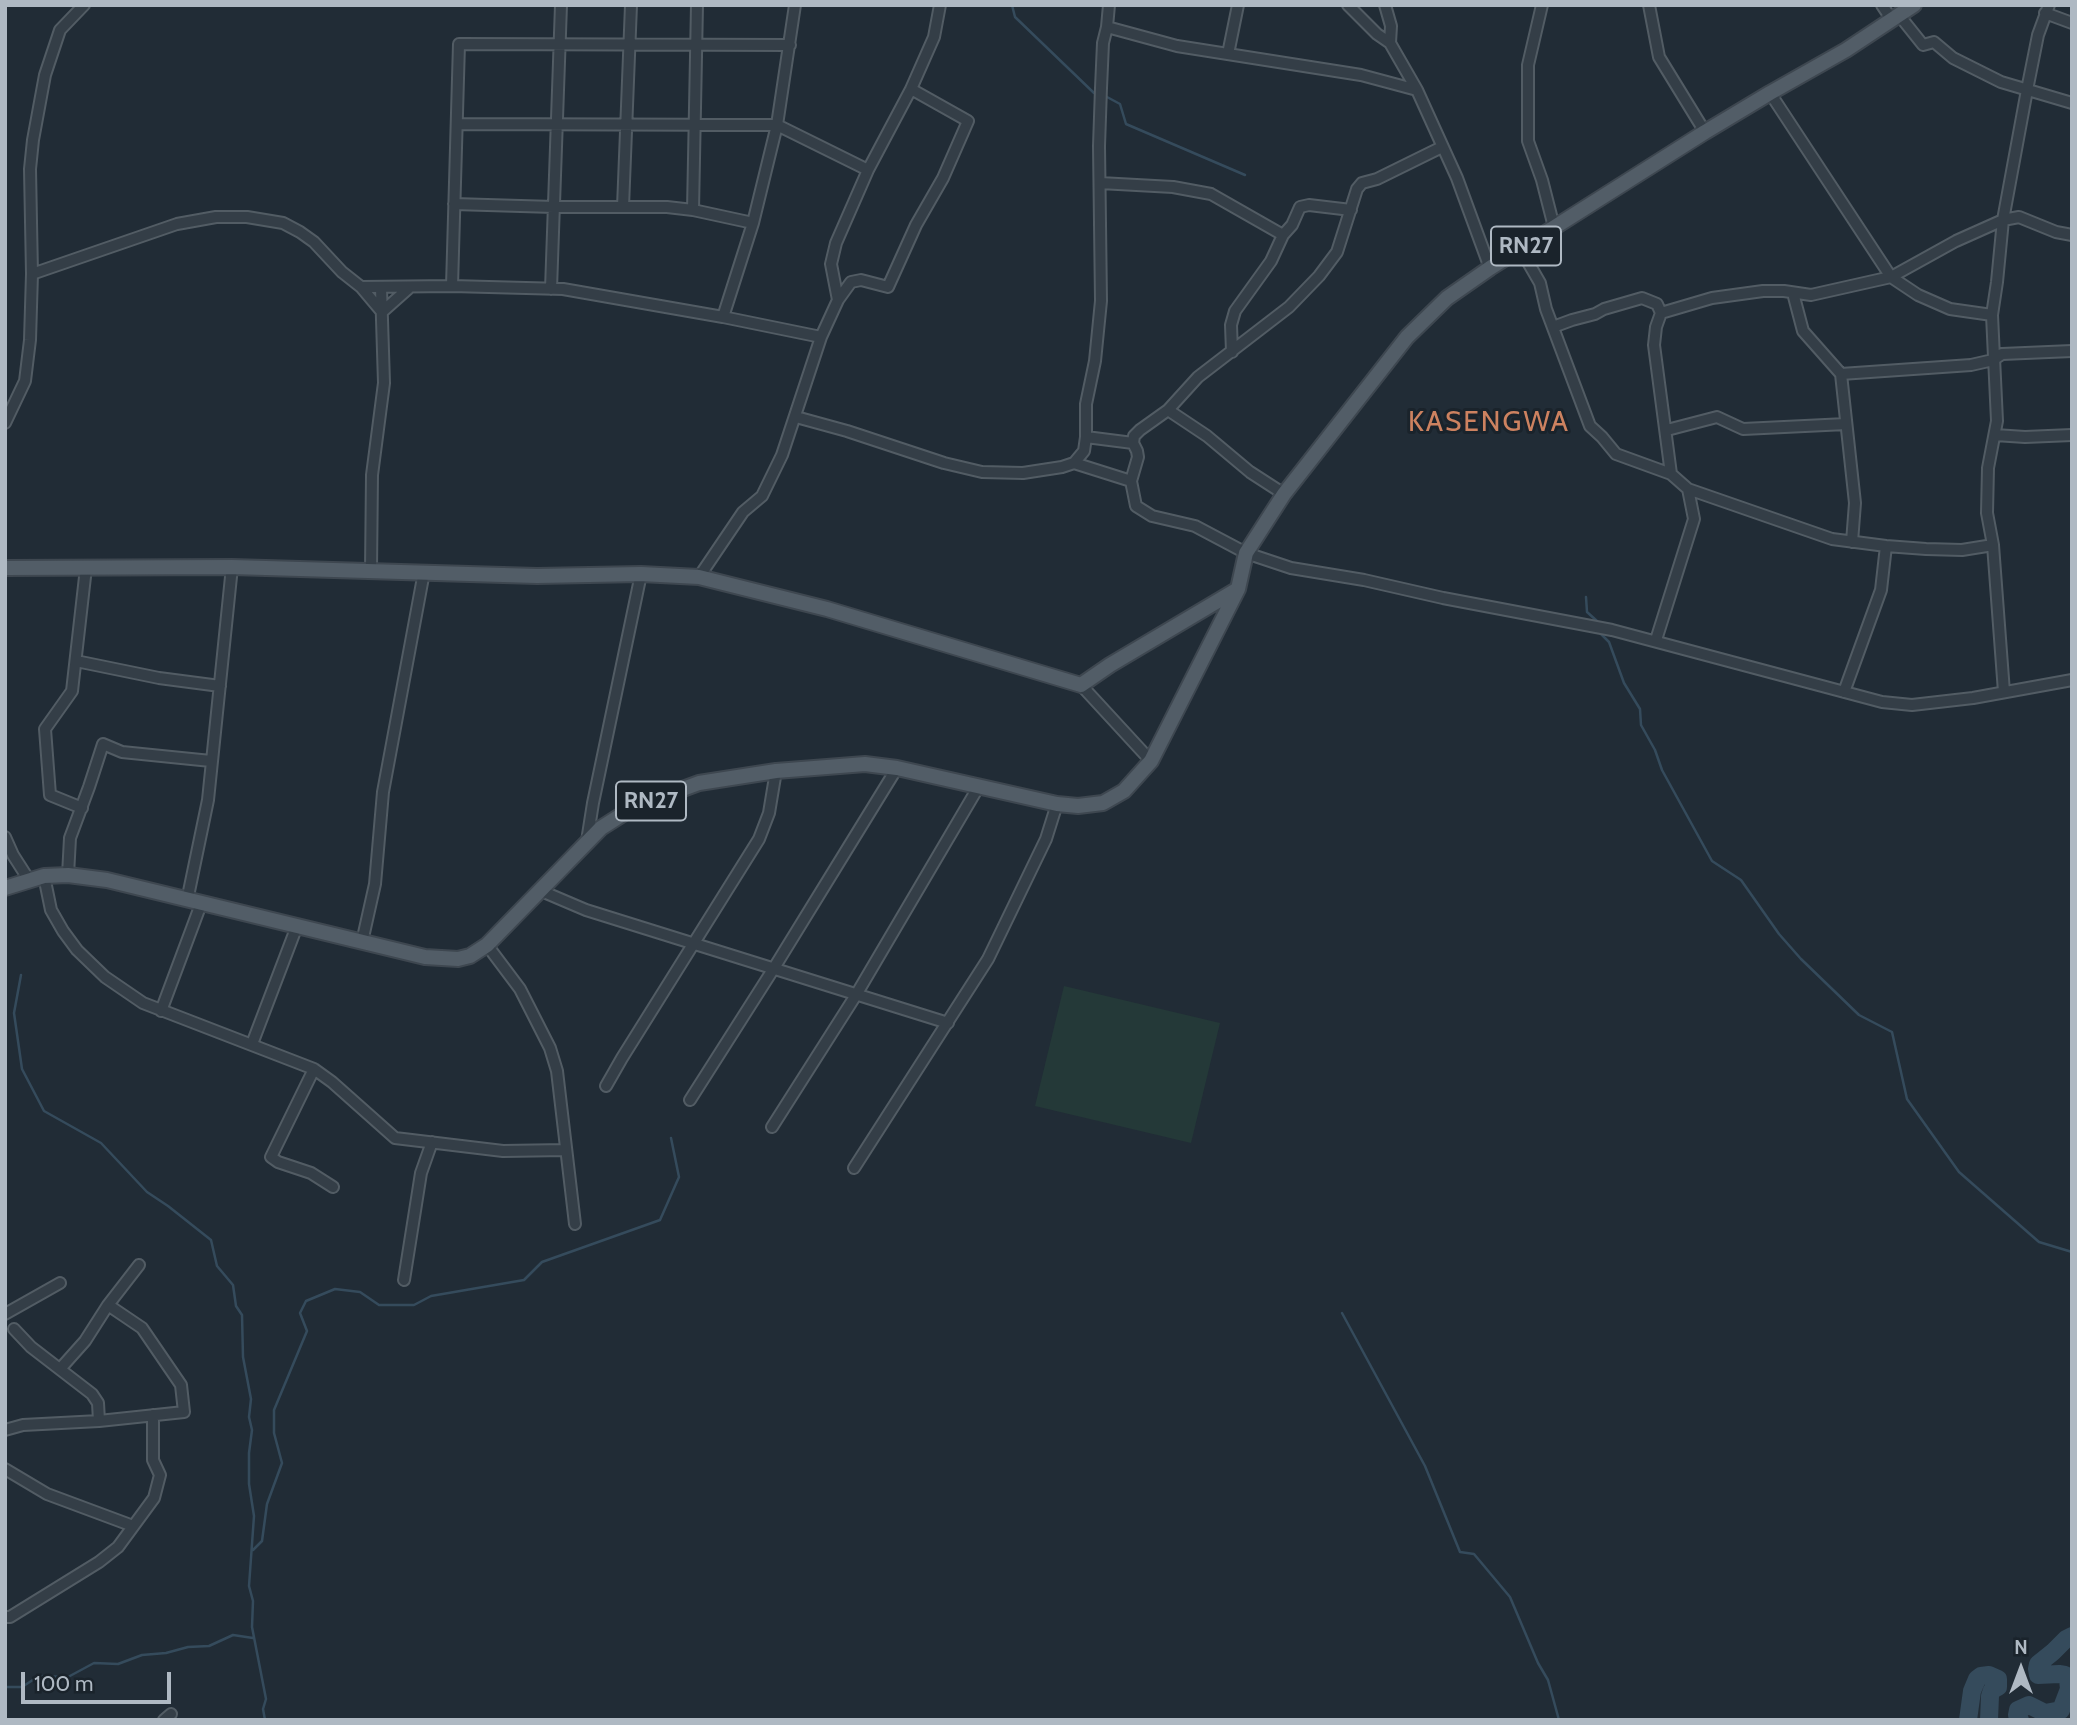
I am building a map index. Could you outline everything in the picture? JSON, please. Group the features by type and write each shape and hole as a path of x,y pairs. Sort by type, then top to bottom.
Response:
{"main road":[{"name":"RN27","path":"6,887 36,878 68,875 107,880 425,957 458,959 470,956 488,945 601,828 634,807 699,783 776,771 865,764 897,768 1057,804 1077,806 1103,803 1124,791 1151,761 1238,589 1246,553 1284,494 1407,337 1447,298 1490,268 1705,132 1846,50 1914,5"},
{"path":"5,568 232,567 537,576 641,574 699,577 827,609 1081,685 1238,589"}],"street":[{"path":"5,423 25,381 30,340 30,169 45,75 60,30 84,5"},
{"path":"551,289 561,5"},
{"path":"624,207 631,5"},
{"path":"693,211 697,5"},
{"path":"723,317 753,223 777,125 795,5"},
{"path":"838,300 831,264 836,243 868,170 911,89 934,37 940,5"},
{"path":"796,417 944,463 982,472 1036,472 1062,467 1074,463 1084,450 1086,404 1095,361 1101,301 1099,146 1103,43 1109,5"},
{"path":"1228,54 1238,5"},
{"path":"1348,5 1390,43 1417,90 1457,178 1490,268"},
{"path":"1385,5 1391,26 1390,43"},
{"path":"1542,5 1528,65 1528,141 1542,180 1554,227"},
{"path":"1649,5 1659,57 1705,132"},
{"path":"1882,5 1923,45 1934,42 1953,58 2001,82 2072,103"},
{"path":"2004,692 1993,545 1987,513 1988,468 1997,421 1992,314 2003,220 2038,35 2047,9 2072,23"},
{"path":"1107,27 1177,46 1361,75 1417,90"},
{"path":"452,286 459,44 790,45"},
{"path":"699,577 743,512 762,496 782,456 821,337 838,300 851,282 861,280 888,287 916,225 943,178 968,121 911,89"},
{"path":"1770,93 1891,277 1919,295 1950,309 1992,314"},
{"path":"457,124 777,125 868,170"},
{"path":"1441,147 1377,179 1362,183 1357,188 1337,252 1319,276 1289,307 1198,377 1168,411 1134,436 1133,443 1138,450 1138,457 1131,481 1136,506 1152,516 1195,526 1246,553 1291,568 1612,630 1882,702 1912,705 1973,698 2072,680"},
{"path":"1100,183 1172,187 1211,194 1283,235"},
{"path":"454,204 667,207 753,223"},
{"path":"1231,352 1231,325 1235,311 1271,261 1300,207 1309,205 1351,210"},
{"path":"32,274 177,224 216,217 247,217 283,223 300,232 361,287 382,312"},
{"path":"1661,313 1712,298 1763,291 1811,295 1891,277 1956,240 2003,220 2019,217 2056,232 2072,235"},
{"path":"1521,250 1540,283 1546,309 1590,426 1616,454 1671,474 1688,489 1832,539 1886,546 1962,550 1993,545"},
{"path":"361,287 563,289 821,337"},
{"path":"371,570 372,475 384,383 381,288"},
{"path":"382,312 409,288"},
{"path":"1793,293 1803,331 1842,374 1855,503 1852,542"},
{"path":"1553,327 1642,298 1657,304 1661,313 1654,345 1671,474"},
{"path":"1842,374 1970,365 1993,360 2002,354 2072,351"},
{"path":"1168,411 1207,436 1250,472 1284,494"},
{"path":"1667,430 1717,417 1742,429 1846,424"},
{"path":"1995,435 2072,435"},
{"path":"1086,437 1133,443"},
{"path":"1074,463 1131,481"},
{"path":"1656,640 1694,519 1688,489"},
{"path":"1844,692 1881,590 1886,546"},
{"path":"161,1011 194,902 208,800 232,567"},
{"path":"82,808 50,795 46,729 72,691 86,568"},
{"path":"362,942 374,884 383,792 424,572"},
{"path":"587,841 641,574"},
{"path":"76,661 159,678 219,685"},
{"path":"1081,685 1151,761"},
{"path":"68,875 70,838 103,744 122,752 211,761"},
{"path":"690,1100 897,768"},
{"path":"606,1086 759,839 769,813 776,771"},
{"path":"772,1127 856,995 979,786"},
{"path":"854,1168 988,959 1046,839 1057,804"},
{"path":"5,837 13,855 36,878 51,910 77,950 106,977 142,1003 314,1069 395,1138 503,1151 565,1150"},
{"path":"539,890 586,910 948,1023"},
{"path":"252,1044 297,926"},
{"path":"488,945 520,989 551,1048 557,1071 575,1224"},
{"path":"314,1069 271,1157 278,1162 312,1173 333,1187"},
{"path":"404,1280 421,1173 432,1142"},
{"path":"60,1369 85,1340 139,1265"},
{"path":"5,1314 60,1283"},
{"path":"5,1430 23,1425 99,1421 184,1412 181,1385 142,1328 108,1305"},
{"path":"14,1329 31,1347 92,1394 98,1402 99,1421"},
{"path":"5,1617 10,1617 99,1562 118,1547 154,1498 160,1475 153,1460 153,1415"},
{"path":"5,1469 47,1494 133,1526"}],"green space":[{"path":"1064,986 1220,1023 1191,1143 1035,1106"}],"waterway":[{"path":"1012,5 1015,17 1094,93"},
{"path":"1107,97 1120,104 1126,124 1245,175"},
{"path":"1586,597 1587,612 1597,621"},
{"path":"1600,633 1609,642 1624,683 1640,709 1641,725 1655,750 1662,770 1712,861 1741,880 1779,934 1859,1015 1892,1032 1907,1099 1959,1172 2039,1242 2072,1252"},
{"path":"21,975 14,1013 22,1069 44,1111 101,1143 147,1192 211,1240 217,1266 233,1285 236,1306 242,1315 243,1357 251,1399 249,1484 254,1516 249,1586 253,1601 252,1627 266,1699 263,1709 265,1720"},
{"path":"253,1550 262,1541 267,1504 282,1463 274,1433 274,1410 307,1331 300,1313 306,1301 335,1289 360,1292 379,1305 414,1305 431,1296 524,1280 542,1262 660,1220 679,1177 671,1138"},
{"path":"1342,1313 1425,1466 1460,1552 1474,1554 1510,1597 1548,1680 1559,1720"},
{"path":"5,1687 22,1687 39,1676 68,1677 94,1663 118,1664 142,1655 209,1646 233,1635 253,1638"},
{"path":"2020,1720 2018,1710 2029,1705 2045,1713 2061,1710 2069,1689 2068,1679 2059,1674 2038,1675 2037,1669 2038,1664 2072,1636"},
{"path":"1968,1720 1972,1691 1977,1679 1989,1675 1998,1679 1998,1687 1992,1690 1990,1696 1989,1720"}],"district":[{"name":"KASENGWA","path":"1489,423"}]}
